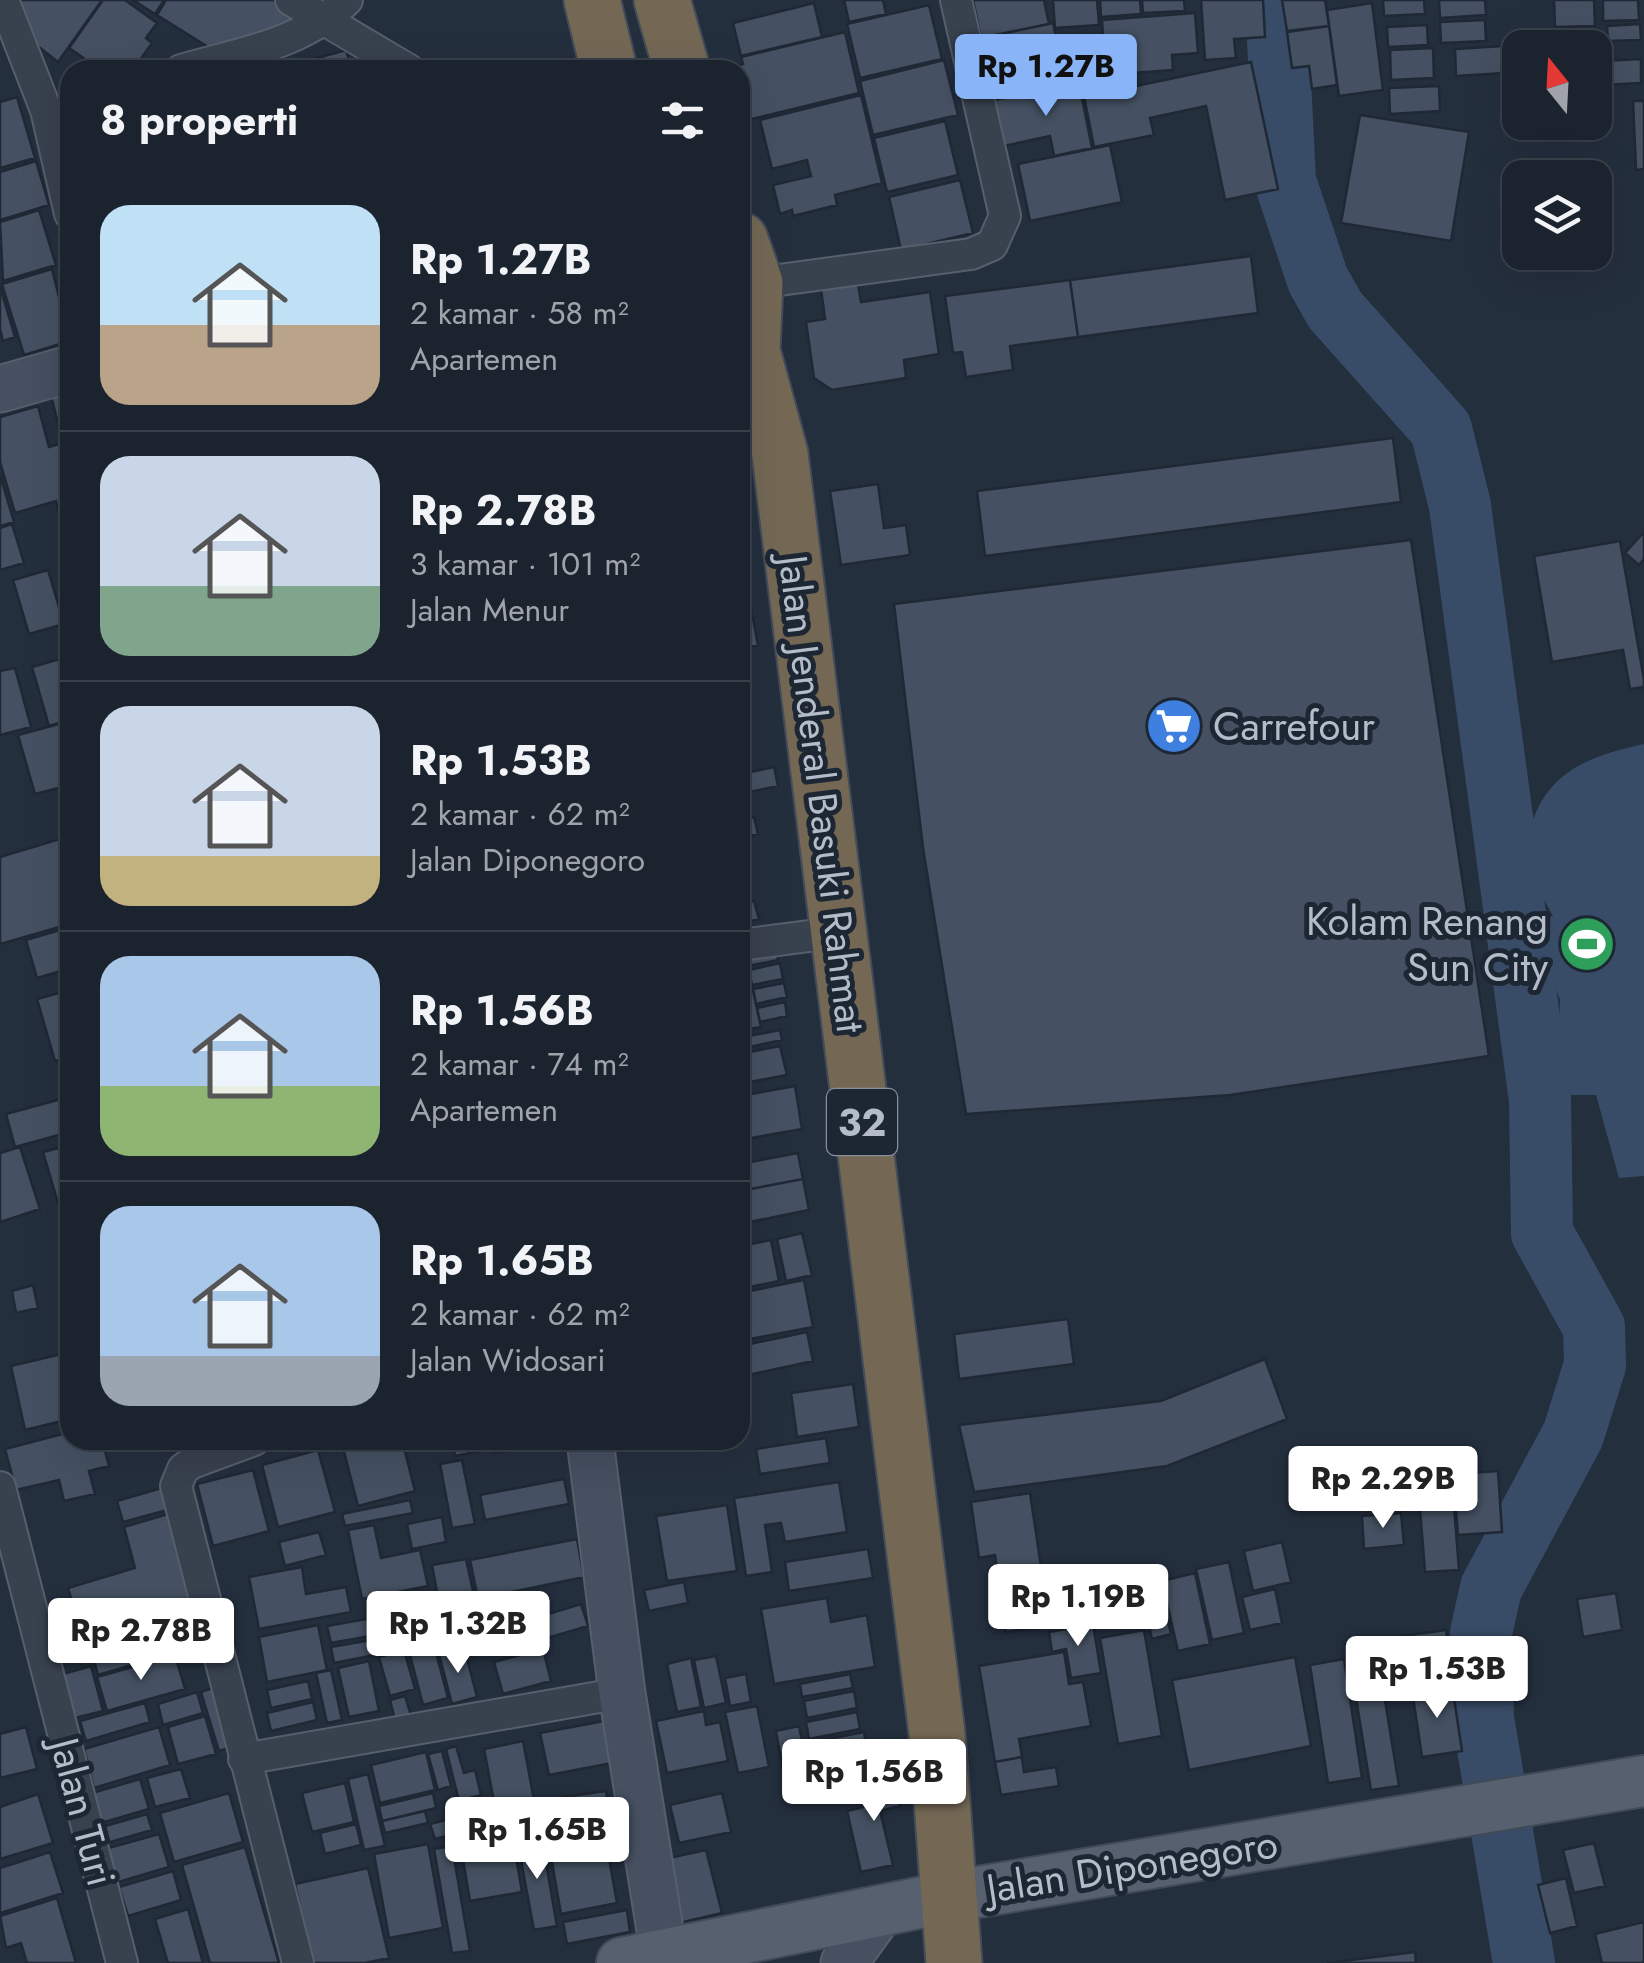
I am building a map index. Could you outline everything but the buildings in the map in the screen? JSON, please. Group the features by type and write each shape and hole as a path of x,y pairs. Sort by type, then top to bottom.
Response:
{"highway":[{"path":"592,0 607,60"},
{"path":"662,0 679,60"},
{"name":"Jalan Jenderal Basuki Rahmat","path":"750,360 780,454 937,1734 948,1897"},
{"name":"32","path":"948,1897 954,1963"}],"main road":[{"name":"Jalan Diponegoro","path":"643,1959 948,1897 1644,1781"}],"street":[{"path":"3,0 13,66 58,106"},
{"path":"291,0 391,60"},
{"path":"215,60 304,34 347,0"},
{"path":"750,270 972,254 992,245 1005,216 956,0"},
{"path":"0,389 60,372"},
{"path":"750,944 840,932"},
{"path":"227,1450 183,1469 176,1486 298,1963"},
{"path":"591,1450 622,1693 643,1959"},
{"name":"Jalan Turi","path":"0,1487 10,1565 122,1963"},
{"path":"244,1759 622,1693"},
{"path":"844,1963 882,1912"}],"water":[{"name":"Kolam Renang Sun City","path":"1644,744 1644,1176 1619,1178 1596,1095 1570,1095 1559,1039 1560,1000 1549,969 1532,966 1528,923 1553,916 1523,861 1537,811 1560,778 1596,758"}],"waterway":[{"path":"1276,0 1285,181 1318,280 1335,310 1441,429 1460,506 1540,1100 1542,1233 1594,1327 1595,1365 1573,1435 1491,1588 1481,1633 1483,1718 1524,1963"}],"place":[{"name":"Carrefour","path":"1174,726"},
{"name":"Kolam Renang Sun City","path":"1587,944"}]}
